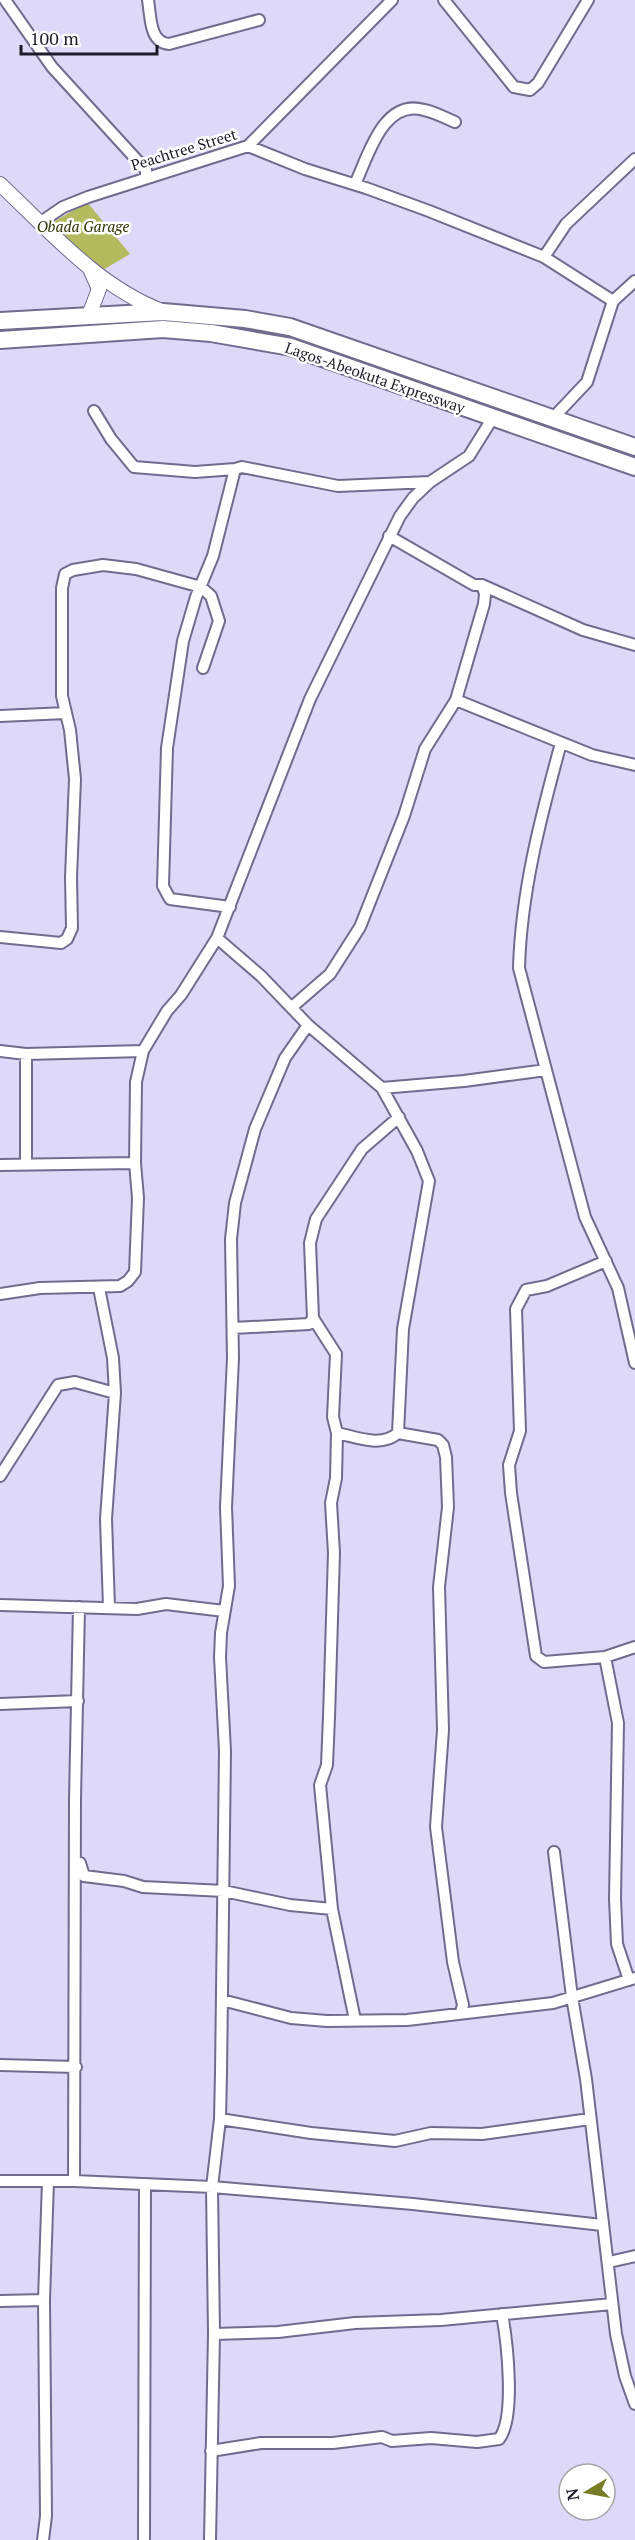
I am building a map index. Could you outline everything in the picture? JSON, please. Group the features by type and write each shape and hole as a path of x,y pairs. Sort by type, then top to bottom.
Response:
{"highway":[{"name":"Lagos-Abeokuta Expressway","path":"0,321 163,312 244,319 290,327 635,447"},
{"name":"Lagos-Abeokuta Expressway","path":"0,340 163,329 291,347 635,467"}],"main road":[{"path":"0,184 89,267 123,294 163,312"},
{"path":"89,267 99,290 89,315"}],"street":[{"path":"5,0 52,67 146,170 146,177"},
{"path":"148,0 155,39 161,43 169,44 260,20"},
{"name":"Peachtree Street","path":"41,222 63,207 146,177 248,146 392,0"},
{"path":"444,0 514,87 522,90 530,90 538,83 588,0"},
{"path":"355,184 384,123 393,114 422,109 455,122"},
{"path":"248,146 305,169 355,184 544,257 613,301"},
{"path":"544,257 566,224 635,159"},
{"path":"554,418 587,382 613,301 635,281"},
{"path":"94,411 111,439 134,467 195,472 235,469 242,466 338,486 430,482"},
{"path":"0,1294 40,1288 120,1286 128,1281 135,1272 138,1198 135,1163 136,1082 143,1051 167,1011 181,995 218,938 310,699 389,536 413,498 430,482 469,456 492,419"},
{"path":"230,907 170,899 163,886 167,748 183,641 213,556 235,469"},
{"path":"389,536 474,585 482,585 583,630 635,645"},
{"path":"0,937 51,944 65,941 70,935 75,779 62,696 62,588 65,574 73,570 103,565 136,569 201,587 211,596 219,621 203,668"},
{"path":"292,1007 330,974 355,936 404,816 424,749 456,700 484,604 485,594 482,585"},
{"path":"456,700 592,755 635,765"},
{"path":"0,716 66,713"},
{"path":"561,743 541,818 520,935 519,968 585,1217 618,1288 635,1363"},
{"path":"218,938 292,1007 308,1025 382,1088 399,1117 429,1181 403,1329 398,1433 392,1438 378,1442 337,1433"},
{"path":"210,2540 214,2334 212,2187 220,2119 224,1891 225,1751 220,1657 224,1611 229,1586 226,1507 233,1328 230,1264 235,1203 255,1129 285,1058 308,1025"},
{"path":"0,1051 26,1054 143,1051"},
{"path":"26,1054 26,1164"},
{"path":"382,1088 464,1081 546,1070"},
{"path":"355,2020 332,1909 320,1785 327,1764 329,1717 334,1553 331,1503 336,1478 337,1433 333,1417 336,1354 313,1318 309,1243 316,1219 362,1149 399,1117"},
{"path":"0,1165 135,1163"},
{"path":"606,1261 547,1286 526,1290 521,1296 516,1309 520,1431 509,1465 511,1493 536,1656 544,1662 605,1657 635,1647"},
{"path":"99,1288 113,1358 115,1393 106,1519 109,1607"},
{"path":"233,1328 300,1327 309,1324 313,1318"},
{"path":"0,1476 27,1438 58,1385 75,1382 115,1393"},
{"path":"398,1433 438,1440 443,1444 446,1457 448,1507 439,1587 443,1730 436,1827 453,1962 463,2005 461,2012"},
{"path":"0,1605 137,1609 166,1604 224,1611"},
{"path":"74,2181 77,1851 75,1799 79,1607"},
{"path":"222,2000 291,2018 327,2022 407,2020 553,2003 632,1979 617,1944 615,1899 618,1723 605,1657"},
{"path":"0,1704 78,1701"},
{"path":"77,1851 84,1876 124,1881 143,1887 224,1891 290,1905 332,1909"},
{"path":"554,1852 602,2225 609,2262 612,2304 625,2376 634,2397"},
{"path":"0,2065 76,2067"},
{"path":"220,2119 311,2133 395,2141 431,2133 482,2134 590,2119"},
{"path":"0,2181 74,2181 212,2187 412,2204 602,2225"},
{"path":"43,2540 46,2516 47,2454 44,2300 48,2181"},
{"path":"144,2540 145,2184"},
{"path":"609,2262 635,2256"},
{"path":"0,2301 44,2300"},
{"path":"214,2334 278,2332 314,2326 441,2320 612,2304"},
{"path":"211,2451 232,2445 333,2444 382,2437 393,2441 431,2438 477,2442 499,2439 505,2426 509,2379 502,2314"}],"green space":[{"name":"Obada Garage","path":"87,202 130,254 101,271 52,223"}]}
